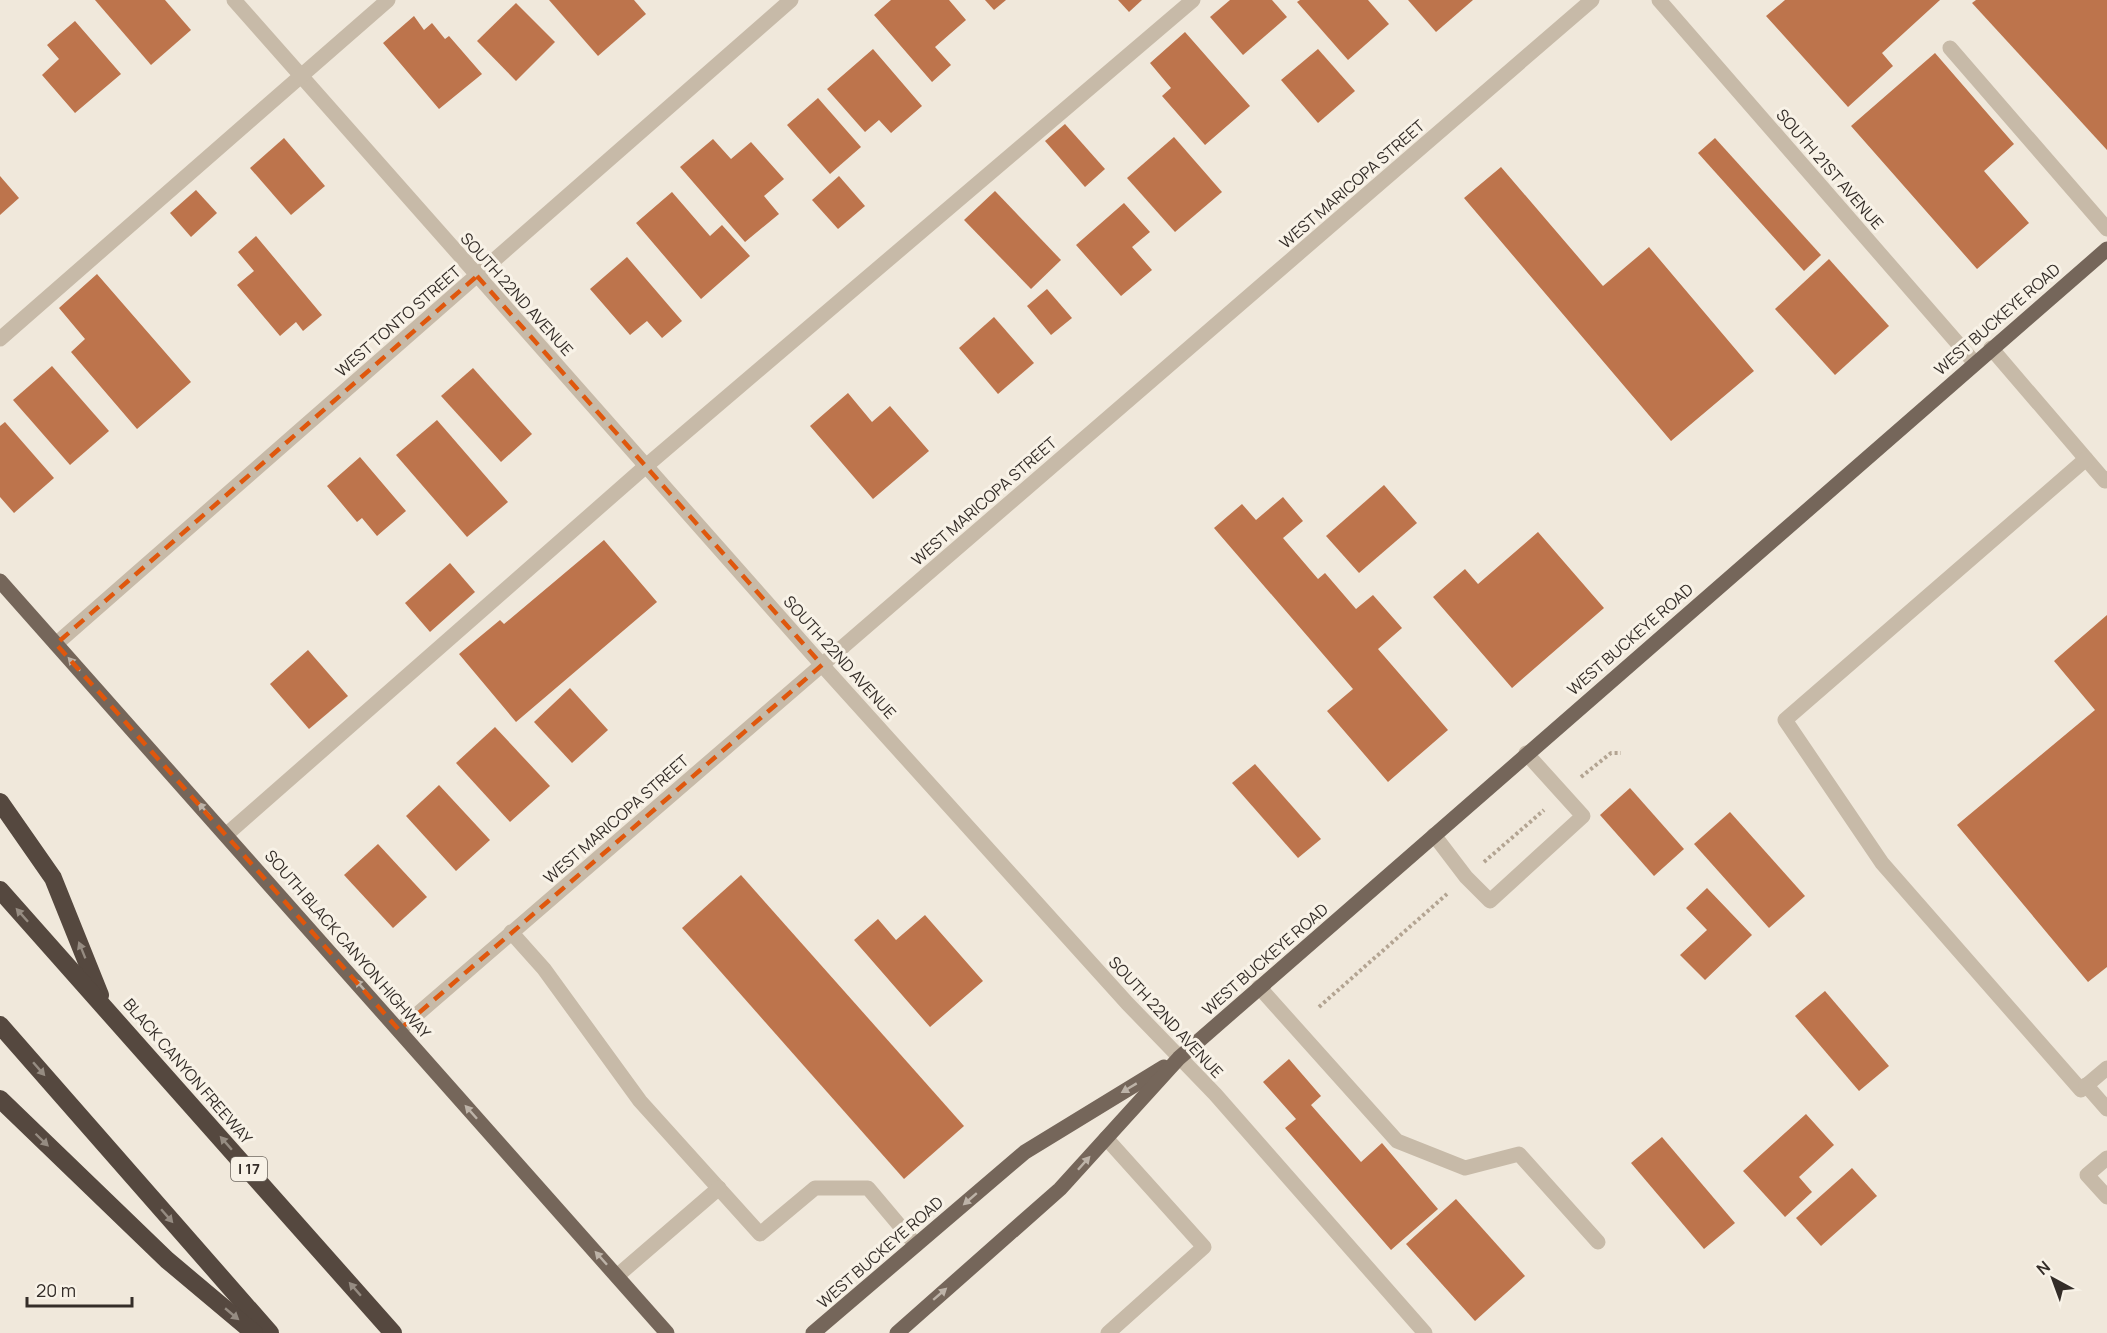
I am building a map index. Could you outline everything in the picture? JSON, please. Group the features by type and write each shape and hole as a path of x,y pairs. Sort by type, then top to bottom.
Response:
{"highway":[{"path":"0,802 53,878 104,1005"},
{"name":"BLACK CANYON FREEWAY","path":"0,890 393,1333"},
{"path":"0,1025 270,1333"},
{"path":"0,1099 167,1260 255,1333"}],"main road":[{"name":"WEST BUCKEYE ROAD","path":"897,1333 1060,1189 1179,1058 1974,362 2107,249"},
{"name":"SOUTH BLACK CANYON HIGHWAY","path":"0,581 667,1333"},
{"name":"WEST BUCKEYE ROAD","path":"813,1333 1025,1152 1179,1058"}],"street":[{"name":"SOUTH 22ND AVENUE","path":"234,0 822,665 1179,1058 1215,1094 1425,1333"},
{"path":"0,339 388,0"},
{"name":"WEST TONTO STREET","path":"56,644 791,0"},
{"path":"226,834 646,466 1193,0"},
{"name":"WEST MARICOPA STREET","path":"399,1030 1592,0"},
{"name":"SOUTH 21ST AVENUE","path":"1659,0 1974,362"},
{"path":"1950,48 2107,229"},
{"path":"1991,348 2105,481 2107,479"},
{"path":"2086,459 1785,720 1882,863 2081,1090 2107,1068"},
{"path":"1434,835 1466,877 1490,901 1583,816 1526,753"},
{"path":"511,933 544,969 640,1101 760,1234 815,1188 868,1188 916,1245"},
{"path":"1259,987 1397,1141 1465,1168 1519,1154 1598,1242"},
{"path":"2086,1085 2107,1109"},
{"path":"1106,1138 1204,1247 1108,1333"},
{"path":"2107,1158 2087,1175 2107,1197"},
{"path":"617,1276 719,1188"}],"highlighted area":[{"path":"477,276 822,665 399,1030 56,644"}],"building":[{"path":"95,0 165,0 191,30 151,65"},
{"path":"549,0 634,0 646,14 598,56"},
{"path":"891,0 949,0 966,20 935,47 951,65 932,82 874,15"},
{"path":"985,0 1006,0 994,10"},
{"path":"1118,0 1142,0 1129,12"},
{"path":"1230,0 1272,0 1287,17 1243,55 1210,17"},
{"path":"1300,0 1368,0 1389,24 1348,60 1297,2"},
{"path":"1408,0 1473,0 1436,32"},
{"path":"1785,0 1940,0 1882,53 1893,66 1848,107 1766,16"},
{"path":"1976,0 2107,0 2107,150 1972,3"},
{"path":"516,3 555,42 516,81 477,41"},
{"path":"414,16 424,30 432,23 445,39 449,36 482,74 439,109 383,43"},
{"path":"75,21 121,74 75,113 42,75 59,59 47,45"},
{"path":"1185,32 1250,106 1205,145 1162,96 1171,88 1150,63"},
{"path":"873,49 922,106 891,133 879,120 865,132 827,89"},
{"path":"1318,49 1355,91 1318,123 1281,80"},
{"path":"1935,53 2014,144 1984,171 2029,223 1977,269 1851,126"},
{"path":"818,98 861,147 830,174 787,125"},
{"path":"1065,124 1105,169 1085,187 1045,141"},
{"path":"1174,137 1222,192 1175,232 1127,178"},
{"path":"284,138 325,186 291,215 250,168"},
{"path":"1715,138 1821,255 1804,271 1698,153"},
{"path":"713,139 731,159 751,142 784,179 764,196 779,214 745,242 680,167"},
{"path":"1501,167 1603,286 1649,247 1754,371 1671,441 1464,198"},
{"path":"0,176 19,198 0,215"},
{"path":"839,176 865,206 838,229 812,200"},
{"path":"196,190 217,213 191,237 170,213"},
{"path":"995,191 1061,260 1031,289 964,220"},
{"path":"672,192 710,236 722,225 750,256 701,299 636,223"},
{"path":"1124,203 1150,232 1132,247 1152,270 1121,296 1076,245"},
{"path":"256,236 322,315 303,331 296,322 280,336 237,285 254,271 238,252"},
{"path":"627,257 682,321 662,338 647,321 630,335 590,289"},
{"path":"1829,259 1889,326 1835,375 1775,309"},
{"path":"97,274 191,382 137,429 71,352 85,339 59,308"},
{"path":"1047,289 1072,318 1051,335 1027,306"},
{"path":"994,317 1034,363 998,394 959,348"},
{"path":"52,366 109,431 70,465 13,400"},
{"path":"473,368 532,434 501,462 441,396"},
{"path":"848,393 872,422 890,406 929,451 873,499 810,426"},
{"path":"437,420 508,502 467,537 396,455"},
{"path":"5,422 54,478 14,513 0,497 0,426"},
{"path":"360,457 406,511 377,536 362,518 357,522 327,486"},
{"path":"1384,485 1417,523 1359,573 1326,536"},
{"path":"1283,497 1303,521 1283,538 1318,579 1325,573 1356,609 1373,595 1402,628 1378,649 1448,730 1388,782 1327,711 1353,689 1214,528 1242,504 1256,520"},
{"path":"1538,532 1604,608 1512,688 1433,597 1465,569 1478,584"},
{"path":"604,540 657,602 516,722 459,654 500,620 504,624"},
{"path":"450,563 475,592 430,632 405,603"},
{"path":"2107,615 2107,967 2088,982 1957,825 2095,710 2054,661"},
{"path":"308,650 348,696 309,729 270,684"},
{"path":"570,688 608,730 572,763 534,722"},
{"path":"495,727 550,786 510,822 456,763"},
{"path":"1255,764 1321,839 1298,858 1232,783"},
{"path":"439,785 490,840 456,871 406,816"},
{"path":"1630,788 1684,849 1654,876 1600,815"},
{"path":"1730,812 1805,896 1769,928 1694,844"},
{"path":"378,844 427,897 393,928 344,875"},
{"path":"741,875 964,1126 904,1179 682,928"},
{"path":"1707,888 1752,935 1705,980 1680,955 1707,930 1686,908"},
{"path":"925,915 983,981 930,1027 854,940 878,919 896,940"},
{"path":"1825,991 1889,1066 1859,1091 1795,1016"},
{"path":"1289,1059 1321,1096 1311,1105 1361,1162 1382,1143 1438,1209 1391,1250 1285,1128 1296,1119 1263,1082"},
{"path":"1806,1114 1834,1145 1799,1177 1812,1192 1785,1217 1743,1171"},
{"path":"1662,1137 1735,1223 1704,1249 1631,1163"},
{"path":"1852,1168 1877,1196 1821,1246 1796,1218"},
{"path":"1456,1199 1525,1276 1475,1321 1406,1244"}]}
